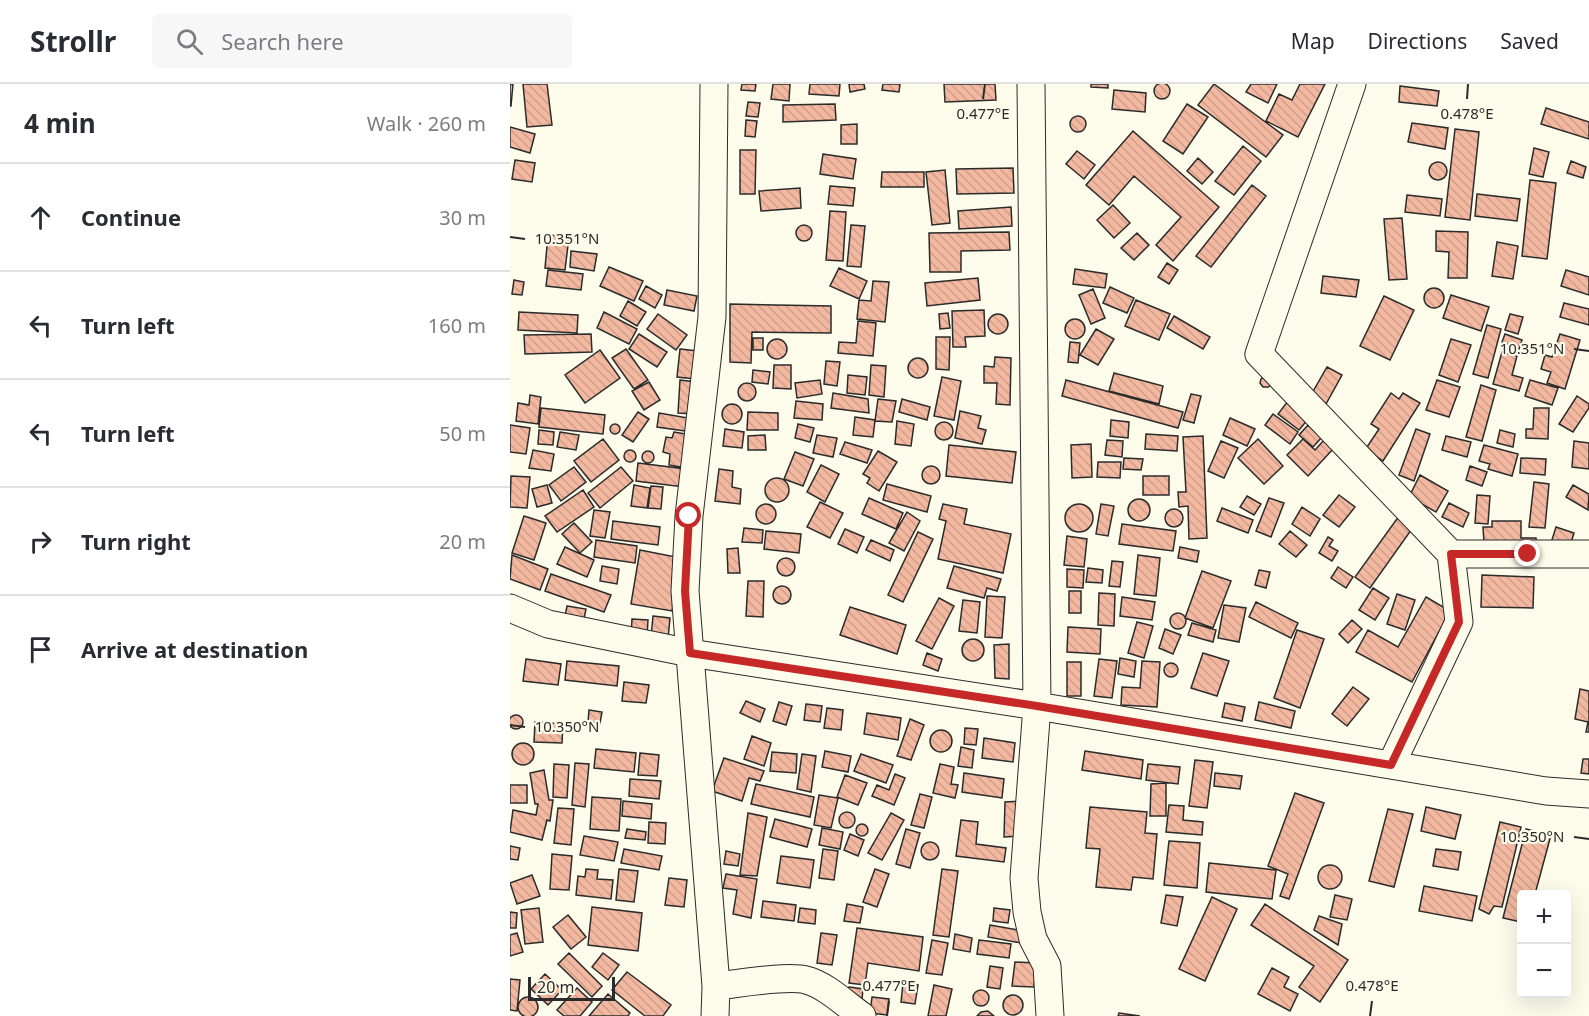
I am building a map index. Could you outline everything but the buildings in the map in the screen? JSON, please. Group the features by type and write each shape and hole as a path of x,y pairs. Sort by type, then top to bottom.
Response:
{"street":[{"path":"714,84 712,317 689,516 685,591 716,986 715,1016"},
{"path":"1031,84 1037,706 1024,878 1033,939 1047,966 1050,1016"},
{"path":"1352,84 1258,354 1451,554 1459,622 1391,765"},
{"path":"1451,554 1589,554"},
{"path":"510,608 548,624 690,653 1037,706 1546,791 1589,795"},
{"path":"716,986 792,978 807,980 862,1016"}],"route":[{"path":"689,516 685,591 690,653 1037,706 1391,765 1459,622 1451,554 1528,554"}]}
